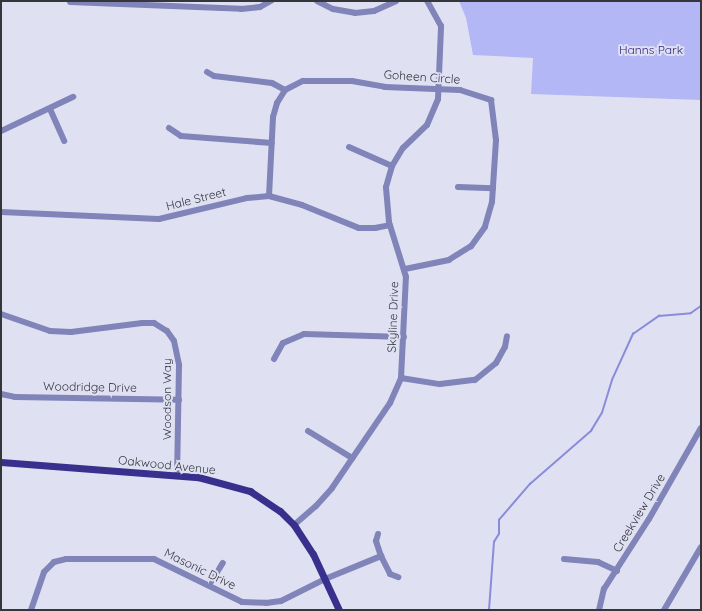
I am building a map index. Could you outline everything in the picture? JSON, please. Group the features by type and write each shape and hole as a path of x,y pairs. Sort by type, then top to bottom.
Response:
{"main road":[{"name":"Oakwood Avenue","path":"1,462 177,474 215,480 250,491 280,511 294,525 313,554 339,610"}],"street":[{"path":"70,2 113,2 246,9 260,6 271,1"},
{"path":"317,1 333,9 355,13 374,11 396,1"},
{"name":"Skyline Drive","path":"294,525 322,500 390,403 401,378 404,337 405,269 390,225 386,195 392,166 403,148 431,119 436,108 439,89 441,26 427,1"},
{"path":"206,72 214,76 264,81 285,90 277,103 273,118 269,196"},
{"name":"Goheen Circle","path":"285,90 303,81 314,80 469,92 491,100 496,124 490,216 470,246 445,262 405,269"},
{"path":"1,131 8,126 50,109 73,97"},
{"path":"50,109 64,141"},
{"path":"169,128 181,136 272,143"},
{"path":"349,147 392,166"},
{"path":"458,187 493,188"},
{"name":"Hale Street","path":"1,212 159,219 247,198 269,196 302,205 359,228 375,228 390,225"},
{"name":"Woodson Way","path":"1,314 38,328 61,332 142,323 161,326 174,341 178,351 179,400 177,474"},
{"path":"274,359 282,343 304,334 404,337"},
{"path":"401,378 440,384 475,380 496,363 505,347 508,336"},
{"name":"Woodridge Drive","path":"1,394 15,397 179,400"},
{"name":"Creekview Drive","path":"599,610 604,589 617,571 701,428"},
{"path":"308,431 352,458"},
{"path":"378,534 376,541 381,556 390,574 398,577"},
{"path":"664,610 701,547"},
{"name":"Masonic Drive","path":"31,610 44,572 54,562 66,559 154,559 242,602 266,603 281,600 325,578 381,556"},
{"path":"564,559 598,562 617,571"},
{"path":"209,585 223,563"}],"green space":[{"name":"Hanns Park","path":"459,1 701,1 701,100 531,94 533,58 473,55 466,18"}],"waterway":[{"path":"489,610 494,542 499,534 499,520 530,484 591,431 602,413 612,380 633,334 659,316 691,313 701,306"}]}
